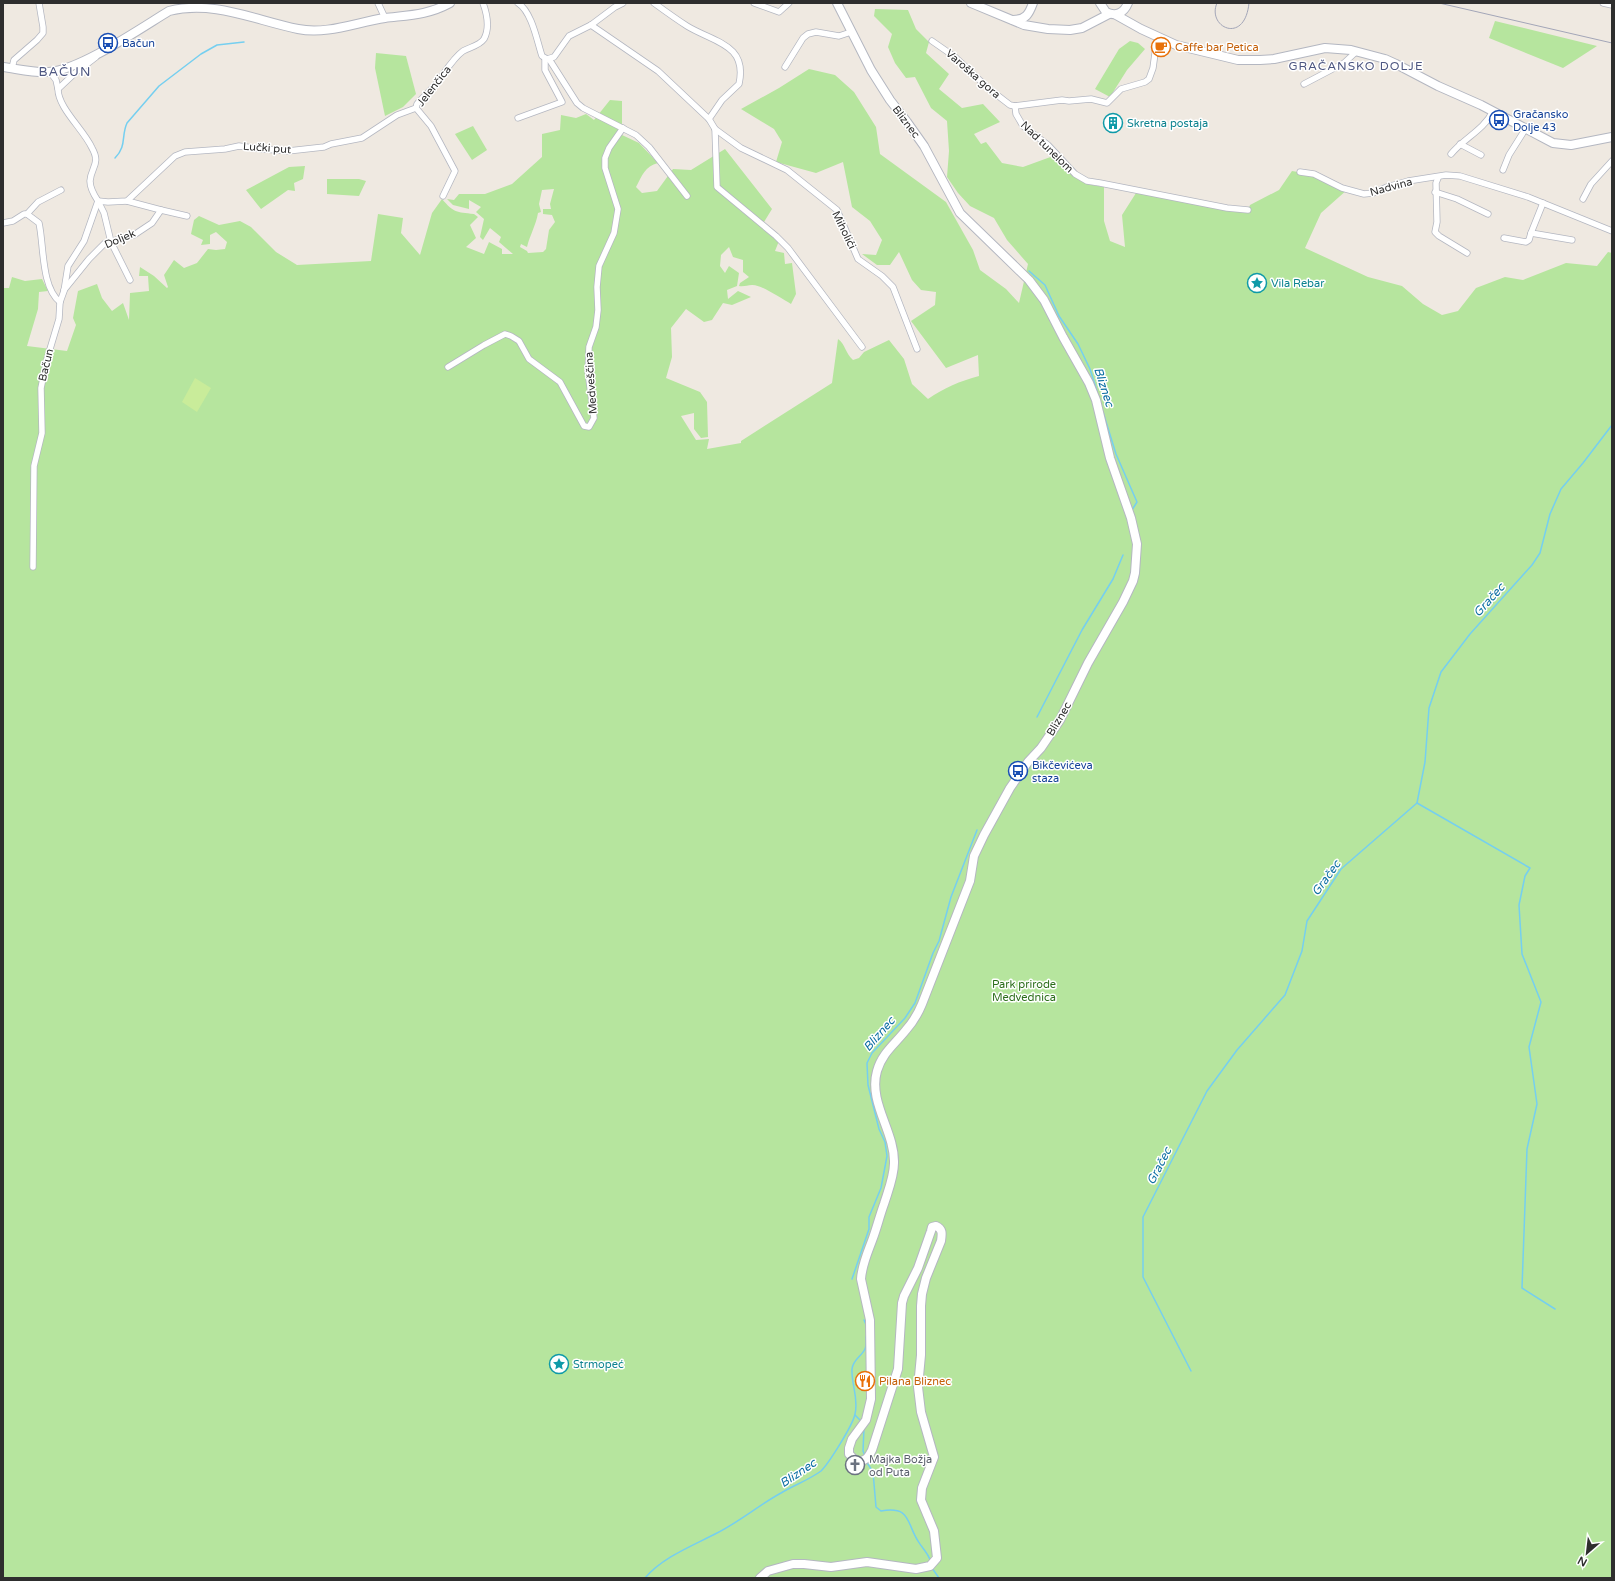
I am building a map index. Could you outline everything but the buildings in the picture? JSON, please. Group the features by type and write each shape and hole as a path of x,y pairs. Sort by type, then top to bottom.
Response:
{"main road":[{"path":"3,67 38,72 50,72 68,68 103,50 180,6 207,3 235,9 300,29 322,30 385,18 419,15 450,3"},
{"path":"971,3 1032,27 1063,30 1075,29 1091,24 1112,14 1120,13 1128,5"},
{"path":"1032,27 1028,23 1029,14 1033,3"},
{"path":"1100,3 1104,10 1176,45 1223,57 1246,60 1274,59 1325,48 1342,48 1357,51 1385,59 1396,64 1526,128 1550,142 1566,145 1612,137"},
{"name":"Bliznec","path":"760,1578 768,1572 793,1564 831,1568 867,1562 916,1569 932,1565 937,1558 934,1531 923,1507 920,1494 934,1457 921,1412 918,1387 921,1355 922,1294 926,1278 942,1241 941,1230 936,1226 932,1227 918,1268 902,1303 898,1369 876,1440 866,1460 856,1461 849,1456 848,1452 852,1439 867,1416 871,1399 870,1320 861,1273 878,1224 894,1163 890,1139 875,1090 876,1074 883,1056 905,1031 916,1016 922,1004 970,881 974,856 994,816 1010,788 1028,762 1041,748 1060,720 1088,663 1130,588 1135,573 1137,544 1131,518 1110,458 1096,400 1089,383 1044,300 1029,280 960,213 924,146 890,100 871,70 838,4"},
{"path":"1128,5 1127,18 1133,25"},
{"path":"1012,20 1021,20 1029,14"}],"street":[{"path":"12,68 14,60 37,40 42,33 43,27 39,3"},
{"path":"378,3 385,18"},
{"name":"Jelenčica","path":"443,196 455,171 431,126 416,108 417,104 434,86 458,56 477,45 484,38 487,24 487,13 483,3"},
{"path":"518,3 523,6 527,14 537,38 542,56 547,59 577,103 636,135 649,147 687,196"},
{"path":"547,59 554,57 569,36 591,25 614,7 623,3"},
{"path":"654,3 688,27 728,46 741,65 739,84 722,100 709,119"},
{"path":"754,3 779,12 789,3"},
{"path":"1603,3 1612,5"},
{"path":"375,21 381,10"},
{"name":"Miholići","path":"591,25 658,71 709,119 715,129 741,148 787,170 837,210 858,259 882,276 893,287 917,349"},
{"path":"785,67 803,38 808,34 816,32 839,36 851,32"},
{"name":"Nad tunelom","path":"1160,38 1156,46 1153,68 1149,79 1145,82 1121,89 1107,103 1091,99 1047,102 1015,106 1016,114 1023,126 1048,145 1071,171 1083,180 1227,208 1248,210"},
{"name":"Varoška gora","path":"932,41 955,57 997,96 1015,106"},
{"path":"58,89 103,50"},
{"path":"1304,84 1344,63 1357,51"},
{"path":"518,118 562,102 545,70 547,59"},
{"path":"50,72 56,80 60,100 93,148 96,160 90,180 92,191 104,213 111,242 130,280"},
{"name":"Lučki put","path":"127,201 175,156 185,152 225,149 239,146 288,151 324,147 331,144 362,138 397,114 416,108"},
{"path":"1451,154 1460,144 1482,127 1492,111"},
{"name":"Medveščina","path":"448,367 505,334 511,336 519,341 528,359 560,382 584,426 589,428 592,425 594,418 588,372 589,347 596,327 598,310 596,287 598,266 614,233 618,209 605,168 606,158 609,148 623,128"},
{"path":"1503,170 1509,155 1526,128"},
{"name":"Miholići","path":"715,129 717,187 776,236 788,248 818,291 862,347"},
{"path":"1460,144 1481,155"},
{"path":"1583,199 1589,186 1612,161"},
{"name":"Nadvina","path":"1300,172 1314,174 1342,188 1364,194 1374,193 1401,182 1438,178 1446,175 1460,176 1543,203 1612,231"},
{"path":"1438,178 1436,182 1437,222 1435,232 1439,236 1468,253"},
{"path":"3,223 13,221 27,214 38,202 61,190"},
{"path":"1436,192 1488,214"},
{"path":"98,201 127,201 187,216"},
{"name":"Bačun","path":"33,567 34,466 42,433 41,388 47,359 59,319 60,302 64,291 68,266 84,241 98,201"},
{"path":"1504,238 1526,242 1543,203"},
{"name":"Doljek","path":"64,291 89,258 105,243 134,235 152,223 161,210"},
{"path":"27,214 39,223 42,257 46,273 54,298 60,302"},
{"path":"1531,233 1572,240"}],"green space":[{"name":"Park prirode Medvednica","path":"875,9 908,10 916,29 929,42 926,53 949,74 939,89 962,108 983,104 1000,122 974,134 981,144 986,142 1002,163 1023,167 1056,155 1087,184 1104,187 1104,221 1110,241 1125,247 1122,215 1136,193 1247,213 1250,205 1279,190 1292,171 1315,175 1348,189 1321,213 1305,248 1368,277 1402,286 1423,304 1442,315 1458,311 1476,288 1505,277 1523,280 1566,263 1597,266 1608,252 1612,253 1612,1578 3,1578 3,288 9,288 12,277 25,281 42,279 48,291 39,292 38,309 27,346 67,351 76,325 73,318 78,291 97,284 102,298 112,311 123,303 129,320 130,293 149,291 148,276 139,276 140,267 154,276 167,288 164,275 174,260 184,268 197,263 208,249 225,249 227,242 216,232 210,235 210,244 201,245 203,240 191,234 194,220 199,216 219,225 240,221 251,227 276,252 297,265 371,261 378,214 403,218 401,233 420,255 432,213 442,199 456,211 474,214 478,217 470,225 476,238 466,247 484,254 489,242 502,249 502,254 513,254 499,242 501,237 490,228 483,240 480,237 484,219 476,212 481,207 469,200 469,209 453,205 447,199 454,200 459,194 485,194 512,184 542,157 542,134 560,130 561,115 576,118 586,114 594,120 610,100 622,101 622,135 639,143 658,163 650,166 640,179 636,187 642,193 657,191 673,169 691,170 725,149 772,209 761,227 779,241 775,251 784,253 785,264 792,263 796,294 791,304 756,285 739,286 740,283 749,277 743,272 743,260 733,257 729,247 721,255 720,266 725,273 729,266 739,273 737,286 727,290 728,299 738,291 751,297 732,305 723,303 712,320 704,322 686,309 671,328 672,357 666,378 700,392 707,402 708,437 701,438 694,429 694,413 681,416 696,440 709,439 707,449 741,443 741,441 832,383 838,339 853,360 859,358 864,352 889,340 904,359 912,384 928,399 952,385 979,376 978,355 946,368 911,321 935,305 936,292 921,290 912,280 899,252 890,265 877,265 862,254 876,255 882,240 870,221 852,207 843,162 816,173 776,162 782,142 774,129 741,109 809,69 835,75 854,92 876,127 880,154 946,202 973,250 980,270 1006,289 1019,303 1028,264 1007,240 994,218 970,206 958,193 947,177 949,151 947,121 931,108 915,77 906,78 895,63 888,47 892,34 874,16","holes":["554,189 550,204 551,209 543,209 543,214 552,215 555,222 549,230 546,249 543,252 528,253 520,247 521,244 527,247 538,213 541,212 539,204 542,190"]},
{"path":"1495,21 1597,46 1563,68 1489,38"},
{"path":"1130,41 1138,43 1145,49 1127,70 1110,97 1095,89 1119,49"},
{"path":"376,53 406,56 416,94 403,107 385,116 375,68"},
{"path":"473,126 487,150 472,160 455,134"},
{"path":"305,166 303,179 294,183 295,191 288,190 261,209 246,190 289,167"},
{"path":"327,179 359,179 366,181 359,196 327,194"},
{"path":"195,378 211,388 197,412 182,402"}],"waterway":[{"path":"115,158 121,149 127,123 159,86 201,54 217,45 244,42"},
{"name":"Bliznec","path":"1029,271 1045,285 1059,316 1078,344 1090,369 1097,391"},
{"name":"Bliznec","path":"1103,412 1116,454 1137,502 1132,510"},
{"name":"Gračec","path":"1191,1371 1143,1277 1143,1217 1207,1091 1237,1050 1285,995 1302,951 1307,921 1341,869 1417,803 1425,762 1429,708 1441,672 1470,634 1532,565 1540,553 1550,514 1561,489 1612,425"},
{"name":"Bliznec","path":"1037,717 1082,630 1113,579 1123,555"},
{"path":"1417,803 1530,868 1525,876 1519,905 1522,954 1541,1002 1529,1047 1537,1104 1527,1149 1522,1288 1555,1309"},
{"name":"Bliznec","path":"852,1279 869,1229 869,1217 881,1188 887,1156 885,1142 879,1129 868,1085 867,1063 872,1053 905,1018 915,1003 933,953 939,941 951,897 977,830"},
{"name":"Bliznec","path":"864,1320 867,1327"},
{"name":"Bliznec","path":"645,1578 669,1558 725,1529 786,1490 821,1471 840,1444 855,1414 856,1397 852,1369 854,1363 866,1348 866,1337"},
{"path":"855,1415 861,1421"},
{"path":"864,1428 863,1451 865,1456"},
{"path":"866,1461 873,1472 876,1507 881,1511 891,1510 903,1513 930,1560"},
{"path":"932,1568 939,1578"}],"tram line":[{"path":"1217,3 1215,12 1217,19 1221,25 1227,28 1234,28 1241,25 1246,16 1249,3"},
{"path":"1439,3 1612,43"}],"place":[{"name":"Bačun","path":"108,43"},
{"name":"Caffe bar Petica","path":"1161,47"},
{"name":"Gračansko Dolje 43","path":"1499,120"},
{"name":"Skretna postaja","path":"1113,123"},
{"name":"Vila Rebar","path":"1257,283"},
{"name":"Bikčevićeva staza","path":"1018,771"},
{"name":"Strmopeć","path":"559,1364"},
{"name":"Pilana Bliznec","path":"865,1381"},
{"name":"Majka Božja od Puta","path":"855,1465"}],"district":[{"name":"GRAČANSKO DOLJE","path":"1356,66"},
{"name":"BAČUN","path":"65,72"}]}
